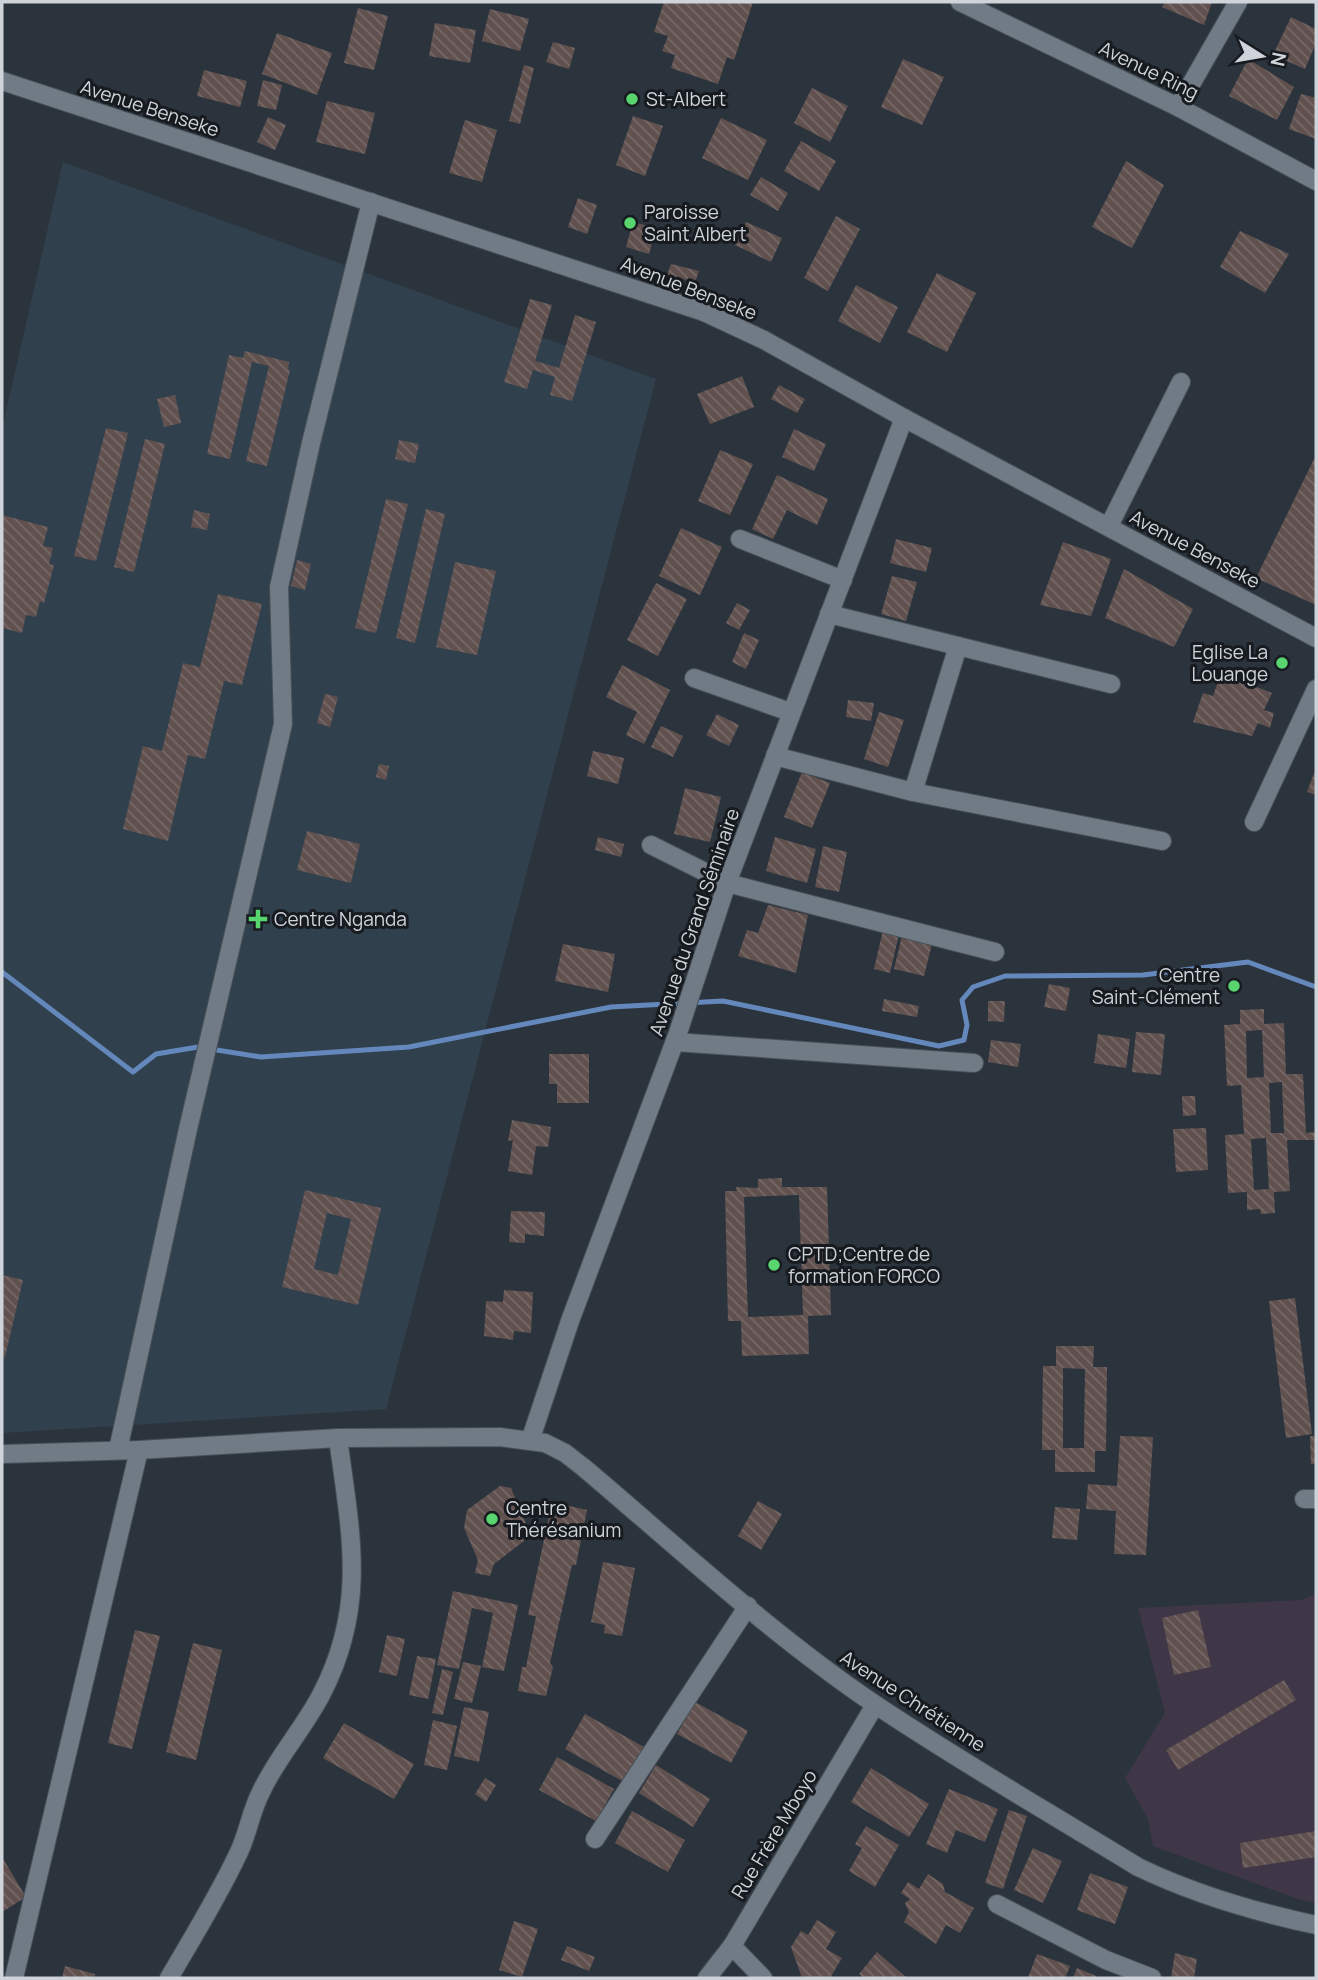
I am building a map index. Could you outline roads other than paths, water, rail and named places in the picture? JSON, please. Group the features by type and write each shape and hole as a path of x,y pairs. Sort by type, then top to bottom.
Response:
{"street":[{"name":"Avenue Ring","path":"960,2 1178,107 1316,181"},
{"path":"1178,107 1238,2"},
{"name":"Avenue Benseke","path":"2,81 704,312 764,340 904,418 1316,638"},
{"path":"118,1450 209,1037 283,724 278,603 283,563 372,202"},
{"path":"1109,526 1181,382"},
{"name":"Avenue du Grand Séminaire","path":"530,1441 570,1321 677,1038 727,883 904,418"},
{"path":"740,539 842,580"},
{"path":"829,614 1111,684"},
{"path":"913,792 958,646"},
{"path":"694,678 790,712"},
{"path":"1254,822 1316,689"},
{"path":"775,756 913,792 1161,841"},
{"path":"651,845 727,883 995,952"},
{"path":"677,1038 974,1063"},
{"path":"169,1978 241,1849 261,1791 317,1702 338,1658 346,1628 353,1553 338,1437"},
{"name":"Avenue Chrétienne","path":"2,1454 139,1450 338,1437 500,1437 545,1443 565,1453 583,1467 748,1606 876,1705 1138,1867 1214,1898 1316,1925"},
{"path":"14,1978 139,1450"},
{"path":"595,1839 748,1606"},
{"name":"Rue Frère Mboyo","path":"707,1978 732,1946 876,1705"},
{"path":"997,1904 1106,1960 1152,1978"},
{"path":"732,1946 763,1978"}],"waterway":[{"path":"2,972 133,1072 156,1054 198,1047 261,1057 409,1047 611,1007 723,1001 939,1046 964,1040 967,1025 962,1000 973,987 1005,976 1143,975 1248,962 1316,987"}],"place":[{"name":"St-Albert","path":"632,99"},
{"name":"Paroisse Saint Albert","path":"630,223"},
{"name":"Eglise La Louange","path":"1282,663"},
{"name":"Centre Nganda","path":"258,919"},
{"name":"Centre Saint-Clément","path":"1234,986"},
{"name":"CPTD;Centre de formation FORCO","path":"774,1265"},
{"name":"Centre Thérésanium","path":"492,1519"}]}
